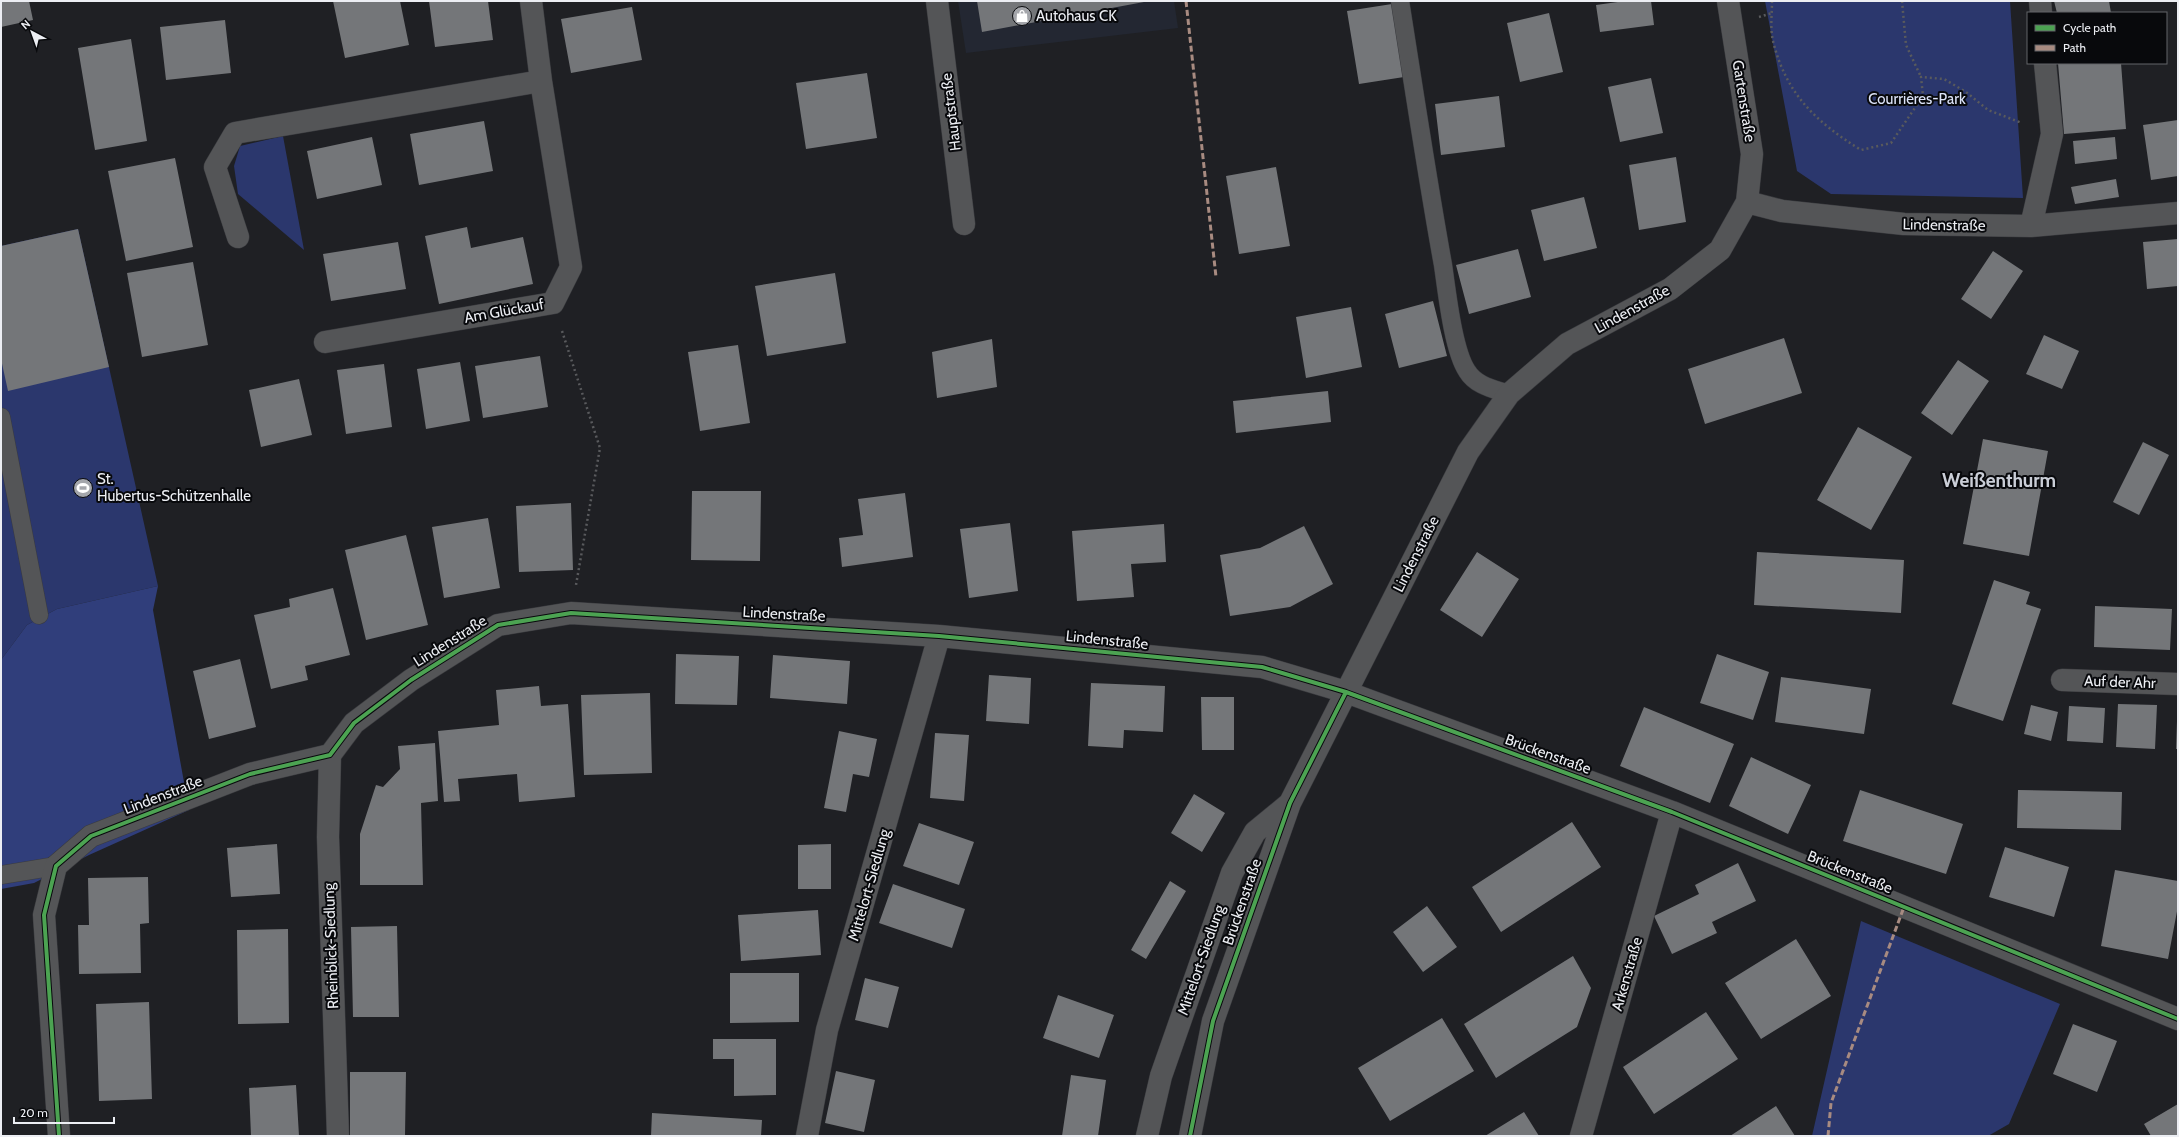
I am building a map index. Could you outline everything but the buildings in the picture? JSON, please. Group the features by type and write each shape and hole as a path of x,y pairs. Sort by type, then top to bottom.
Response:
{"street":[{"name":"Am Glückauf","path":"325,342 554,303 571,267 541,81 531,1"},
{"name":"Hauptstraße","path":"937,1 964,224"},
{"name":"Gartenstraße","path":"1728,1 1752,154 1748,202"},
{"path":"2040,1 2041,12"},
{"path":"2031,226 2052,134 2045,64"},
{"path":"238,237 215,167 235,133 541,81"},
{"name":"Lindenstraße","path":"56,866 91,836 250,774 330,755 354,723 412,680 498,625 571,613 939,636 1262,667 1346,692 1468,452 1509,394 1567,344 1670,289 1720,250 1748,202 1782,211 1904,224 2031,226 2178,213"},
{"name":"Mittelort-Siedlung","path":"807,1136 828,1030 939,636"},
{"name":"Auf der Ahr","path":"2062,680 2178,684"},
{"name":"Brückenstraße","path":"1190,1136 1213,1021 1290,803 1346,692 1672,812 2178,1019"},
{"name":"Rheinblick-Siedlung","path":"330,755 328,836 338,1136"},
{"name":"Mittelort-Siedlung","path":"1147,1136 1161,1076 1232,873 1255,832 1290,803"},
{"name":"Arkenstraße","path":"1581,1136 1672,812"},
{"path":"56,866 44,915 59,1136"}],"lane":[{"path":"1400,1 1452,318 1463,363 1471,376 1478,382 1486,387 1509,394"},
{"path":"1,417 39,615"},
{"path":"1,875 56,866"}],"path":[{"path":"1772,1 1773,40 1786,77 1808,111 1833,132 1861,150 1892,143 1923,96 1921,77 1906,45 1902,1"},
{"path":"1921,77 1944,79 1966,92 1988,110 2052,134"},
{"path":"554,303 600,448 571,613"}],"shaded area":[{"path":"958,1 1174,1 1178,28 966,53"},
{"path":"158,586 153,610 189,810 89,855 34,883 1,889 1,660 27,625 57,609"}],"green space":[{"name":"Courrières-Park","path":"1765,1 2010,1 2023,198 1831,194 1797,171"},
{"path":"283,136 304,250 238,194 234,166 240,146"},
{"name":"St. Hubertus-Schützenhalle","path":"78,229 158,586 57,609 27,625 1,660 1,246"},
{"path":"1861,921 2060,1004 2009,1124 1988,1136 1812,1136"}],"marked path":[{"path":"1186,1 1216,277"},
{"path":"1828,1136 1831,1103 1904,907"}],"cycle path":[{"path":"59,1136 44,915 56,866 91,836 250,774 330,755 354,723 411,680 498,625 571,613 939,636 1262,667 1346,692 1672,812 2178,1019"},
{"path":"1190,1136 1213,1021 1290,803 1346,692"}],"place":[{"name":"Autohaus CK","path":"1022,16"},
{"name":"St. Hubertus-Schützenhalle","path":"83,488"}],"district":[{"name":"Weißenthurm","path":"1999,480"}]}
